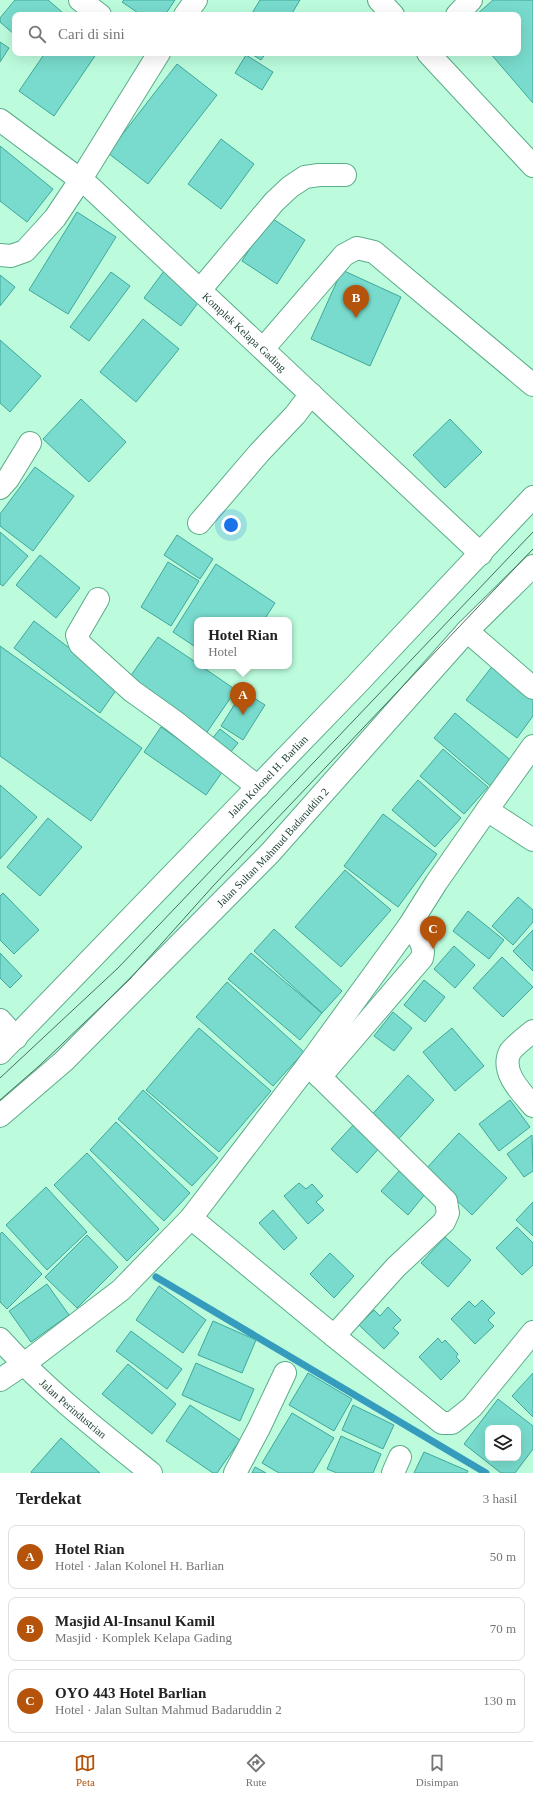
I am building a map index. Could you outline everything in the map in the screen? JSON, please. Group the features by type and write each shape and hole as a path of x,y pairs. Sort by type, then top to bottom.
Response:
{"main road":[{"path":"80,0 96,12"},
{"path":"187,12 196,0"},
{"path":"379,0 390,12"},
{"path":"459,12 471,0"},
{"path":"0,256 10,256 25,251 55,218 81,179 154,56"},
{"path":"431,56 533,166"},
{"name":"Komplek Kelapa Gading","path":"0,120 81,179 481,554"},
{"path":"200,290 274,202 290,187 305,177 319,175 344,175"},
{"path":"263,350 344,255 357,248 374,252 533,385"},
{"path":"199,523 259,453 295,415 311,394"},
{"path":"0,488 8,479 30,443"},
{"name":"Jalan Kolonel H. Barlian","path":"0,1053 258,788 481,554 533,497"},
{"name":"Jalan Sultan Mahmud Badaruddin 2","path":"0,1116 64,1061 270,853 467,631 533,566"},
{"path":"98,599 77,635 80,644 132,691 174,721 258,788"},
{"path":"467,631 533,688"},
{"path":"314,1071 436,883 533,746"},
{"path":"488,810 533,840"},
{"path":"0,1380 24,1364 121,1290 191,1218 314,1071 422,958 424,951 423,944 408,926"},
{"path":"0,1020 16,1038"},
{"path":"533,1031 510,1052 508,1064 514,1084 533,1106"},
{"path":"314,1071 446,1201 448,1209 444,1222 396,1267 334,1336"},
{"path":"191,1218 435,1419 442,1423 452,1422 472,1408 533,1332"},
{"name":"Jalan Perindustrian","path":"0,1339 24,1364 89,1423 151,1473"},
{"path":"235,1473 259,1428 285,1373"}],"building":[{"path":"15,0 48,0 62,12 12,12 12,32 0,22 0,18"},
{"path":"124,0 175,0 167,12 137,12 122,2"},
{"path":"260,0 300,0 293,12 253,12"},
{"path":"493,0 533,0 533,103 493,56 521,56 521,12 479,12"},
{"path":"0,42 9,48 0,62"},
{"path":"43,56 95,56 54,116 19,91"},
{"path":"245,56 273,72 262,90 235,73"},
{"path":"255,56 264,56 261,60"},
{"path":"177,64 217,95 148,184 108,153"},
{"path":"221,139 254,164 221,209 188,184"},
{"path":"0,146 53,189 27,222 0,201"},
{"path":"77,212 116,237 68,314 29,290"},
{"path":"270,217 305,240 277,284 242,261"},
{"path":"167,267 203,296 181,326 144,298"},
{"path":"342,270 401,297 370,366 311,339"},
{"path":"111,272 130,286 89,341 70,327"},
{"path":"0,275 15,287 0,306"},
{"path":"143,319 179,349 136,402 100,372"},
{"path":"0,340 41,376 10,412 0,403"},
{"path":"81,399 126,442 89,482 43,439"},
{"path":"450,419 482,452 445,488 413,455"},
{"path":"35,467 74,496 33,551 0,526 0,514"},
{"path":"0,532 28,556 3,586 0,584"},
{"path":"177,535 213,559 200,579 164,555"},
{"path":"40,555 80,588 56,618 16,585"},
{"path":"168,562 199,581 171,626 141,607"},
{"path":"216,564 275,603 266,617 194,617 194,646 173,632"},
{"path":"34,621 119,686 100,713 14,648"},
{"path":"158,637 194,661 194,669 205,669 236,690 205,735 127,681"},
{"path":"0,646 142,748 91,821 0,756"},
{"path":"494,664 533,694 533,716 517,738 466,700"},
{"path":"243,691 265,705 243,740 221,726"},
{"path":"455,713 515,764 494,789 434,738"},
{"path":"161,727 223,771 206,795 144,752"},
{"path":"220,729 238,743 225,759 207,745"},
{"path":"443,749 488,787 464,814 420,776"},
{"path":"418,780 461,818 435,847 392,810"},
{"path":"0,785 37,817 0,859"},
{"path":"383,814 437,854 398,907 344,866"},
{"path":"48,818 82,847 40,896 7,867"},
{"path":"345,870 391,910 341,967 295,927"},
{"path":"3,893 39,930 14,954 0,940 0,896"},
{"path":"518,897 533,910 533,922 513,945 492,926"},
{"path":"468,911 504,940 489,959 453,931"},
{"path":"274,929 342,991 322,1013 254,951"},
{"path":"533,930 533,971 513,951"},
{"path":"454,946 475,965 455,988 434,969"},
{"path":"0,953 22,976 10,988 0,978"},
{"path":"251,953 322,1013 300,1040 228,979"},
{"path":"502,957 533,987 503,1017 473,988"},
{"path":"424,980 445,997 425,1022 404,1005"},
{"path":"227,982 304,1052 273,1086 196,1017"},
{"path":"393,1012 412,1028 394,1051 374,1036"},
{"path":"199,1028 271,1091 219,1152 146,1090"},
{"path":"452,1028 484,1066 455,1091 423,1052"},
{"path":"408,1075 434,1100 394,1144 368,1119"},
{"path":"143,1090 218,1158 192,1186 118,1119"},
{"path":"510,1100 530,1127 499,1151 479,1124"},
{"path":"116,1122 190,1193 164,1221 90,1150"},
{"path":"355,1123 381,1146 357,1173 331,1149"},
{"path":"459,1133 507,1178 472,1215 425,1170"},
{"path":"532,1135 533,1171 524,1177 507,1154"},
{"path":"87,1153 159,1229 127,1261 54,1185"},
{"path":"400,1170 426,1193 408,1215 381,1191"},
{"path":"299,1183 306,1189 312,1184 323,1196 316,1202 324,1210 308,1224 284,1196"},
{"path":"46,1187 87,1232 47,1270 6,1225"},
{"path":"533,1202 533,1236 516,1220"},
{"path":"273,1210 297,1238 284,1250 259,1223"},
{"path":"517,1227 533,1243 533,1265 522,1275 496,1248"},
{"path":"2,1232 42,1274 7,1309 0,1302 0,1234"},
{"path":"87,1235 118,1267 77,1308 45,1277"},
{"path":"445,1237 471,1260 448,1287 421,1263"},
{"path":"330,1253 354,1276 334,1298 310,1274"},
{"path":"47,1284 69,1315 31,1342 9,1311"},
{"path":"159,1286 206,1320 183,1353 136,1320"},
{"path":"482,1300 495,1313 488,1320 494,1326 475,1344 451,1319 469,1301 475,1307"},
{"path":"388,1307 401,1320 393,1328 399,1333 384,1349 359,1325 374,1310 380,1316"},
{"path":"213,1321 256,1340 242,1373 198,1355"},
{"path":"131,1331 182,1369 167,1389 116,1351"},
{"path":"438,1338 442,1343 445,1340 458,1354 456,1357 460,1361 441,1380 419,1357"},
{"path":"196,1363 254,1389 240,1421 182,1395"},
{"path":"128,1364 176,1404 152,1434 102,1394"},
{"path":"308,1373 352,1399 334,1431 289,1405"},
{"path":"533,1373 533,1417 512,1396"},
{"path":"498,1399 533,1426 533,1449 515,1473 501,1473 486,1461 521,1461 521,1425 485,1425 485,1460 464,1444"},
{"path":"190,1405 240,1440 217,1473 213,1473 166,1441"},
{"path":"353,1405 394,1425 383,1449 342,1430"},
{"path":"292,1413 334,1438 313,1473 279,1473 262,1463"},
{"path":"341,1436 381,1454 373,1473 337,1473 327,1469"},
{"path":"61,1438 100,1473 32,1473 31,1472"},
{"path":"424,1452 468,1471 467,1473 414,1473"},
{"path":"255,1467 266,1473 252,1473"}],"waterway":[{"path":"156,1277 486,1473"}],"tram line":[{"path":"0,1078 118,968 533,532"},
{"path":"0,1100 39,1066 129,980 214,885 533,549"}],"place":[{"name":"Masjid Al-Insanul Kamil","path":"356,318"},
{"name":"Hotel Rian","path":"243,715"},
{"name":"OYO 443 Hotel Barlian","path":"433,949"}]}
